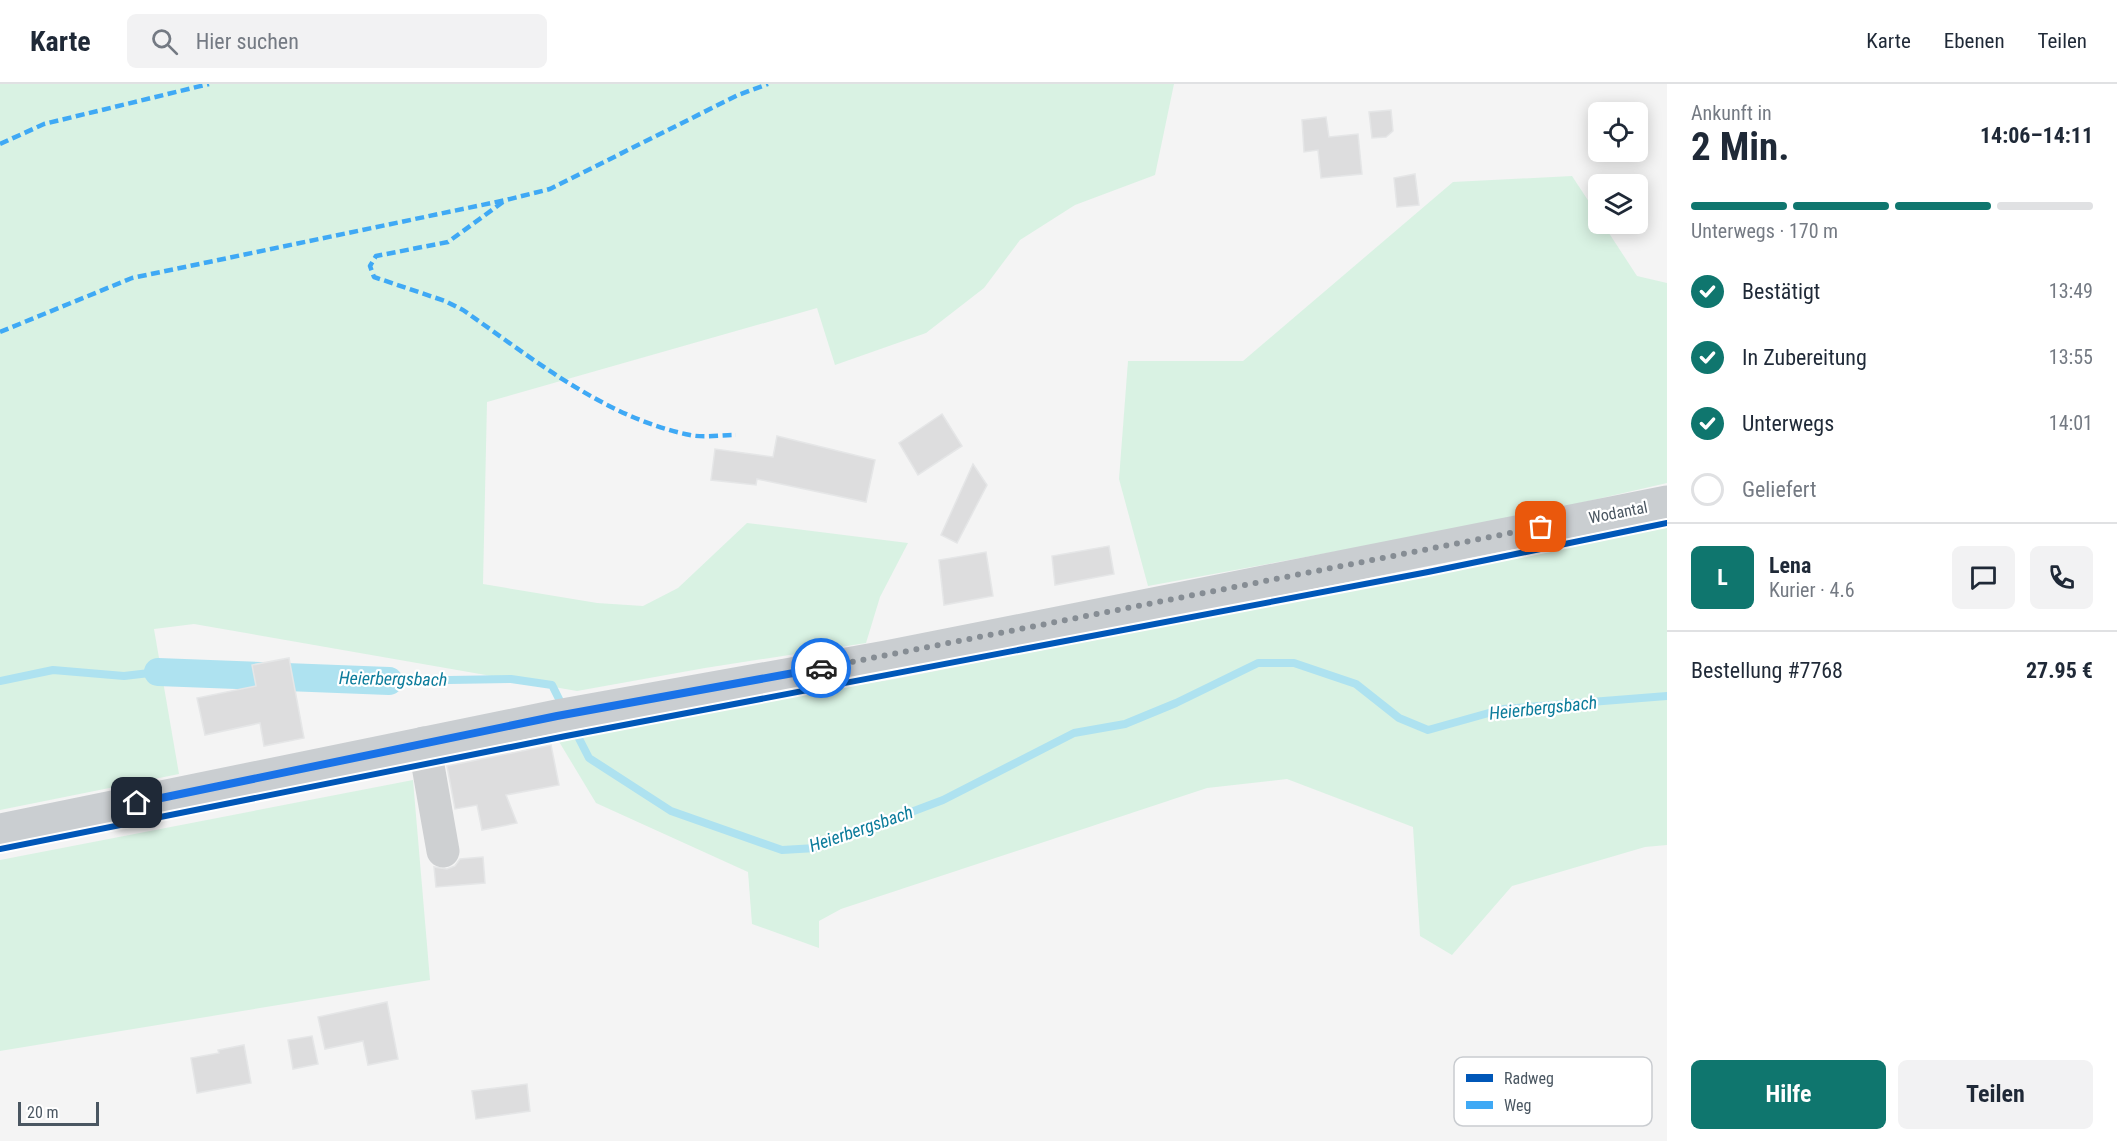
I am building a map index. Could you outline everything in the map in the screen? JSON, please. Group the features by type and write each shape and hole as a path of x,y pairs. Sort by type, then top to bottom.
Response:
{"main road":[{"name":"Wodantal","path":"0,830 592,709 886,657 1667,502"}],"lane":[{"path":"424,743 443,852"}],"green space":[{"path":"0,84 1174,84 1155,175 1075,205 1020,240 984,288 926,333 835,365 817,308 487,402 483,584 597,603 643,606 678,588 747,523 908,543 880,597 866,643 577,691 194,624 154,629 179,774 0,810"},
{"path":"1572,176 1588,200 1588,234 1610,234 1637,276 1667,283 1667,483 1502,521 1148,586 1119,479 1128,361 1243,361 1453,182"},
{"path":"1667,527 1667,845 1645,847 1512,886 1452,955 1420,936 1413,827 1287,779 1207,788 841,909 819,921 819,948 752,924 748,872 596,803 555,735 895,679"},
{"path":"413,780 430,980 0,1051 0,860"}],"building":[{"path":"1391,110 1393,131 1386,137 1372,138 1369,112"},
{"path":"1326,117 1329,137 1358,134 1362,174 1321,178 1318,150 1304,152 1302,120"},
{"path":"1415,174 1419,205 1397,207 1394,178"},
{"path":"942,414 962,446 918,475 899,443"},
{"path":"777,436 875,460 866,502 757,479 756,485 711,480 715,449 773,457"},
{"path":"973,464 987,485 957,543 941,535"},
{"path":"1109,546 1114,574 1055,585 1052,556"},
{"path":"986,552 993,596 944,605 939,560"},
{"path":"289,658 304,738 264,746 260,723 205,735 197,698 256,686 252,665"},
{"path":"551,745 559,785 506,795 517,823 482,830 477,805 455,809 447,766"},
{"path":"483,857 485,883 436,887 434,867 447,869 455,866 460,859"},
{"path":"387,1002 398,1059 368,1065 363,1041 325,1049 318,1017"},
{"path":"312,1036 318,1064 293,1069 288,1040"},
{"path":"244,1045 251,1083 197,1093 191,1058 219,1053 218,1050"},
{"path":"527,1084 530,1111 476,1119 472,1091"}],"waterway":[{"name":"Heierbergsbach","path":"570,721 589,758 671,811 782,850 816,848 943,800 1074,733 1125,724 1176,703 1258,663 1294,663 1356,684 1399,718 1428,730 1503,709 1667,696"},
{"name":"Heierbergsbach","path":"0,681 53,670 124,676 158,672"},
{"name":"Heierbergsbach","path":"158,672 389,681"},
{"name":"Heierbergsbach","path":"389,681 511,679 552,685 563,707"}],"marked path":[{"path":"0,144 44,124 209,84"},
{"path":"0,332 132,278 550,189 738,95 768,84"},
{"path":"503,202 448,242 376,256 370,266 374,277 445,301 463,310 570,384 628,415 659,427 690,435 736,435"}],"cycle path":[{"path":"0,849 566,736 1428,572 1667,523"}],"way so far":[{"path":"821,668 1541,527"}],"route":[{"path":"137,803 557,716 821,668"}]}
